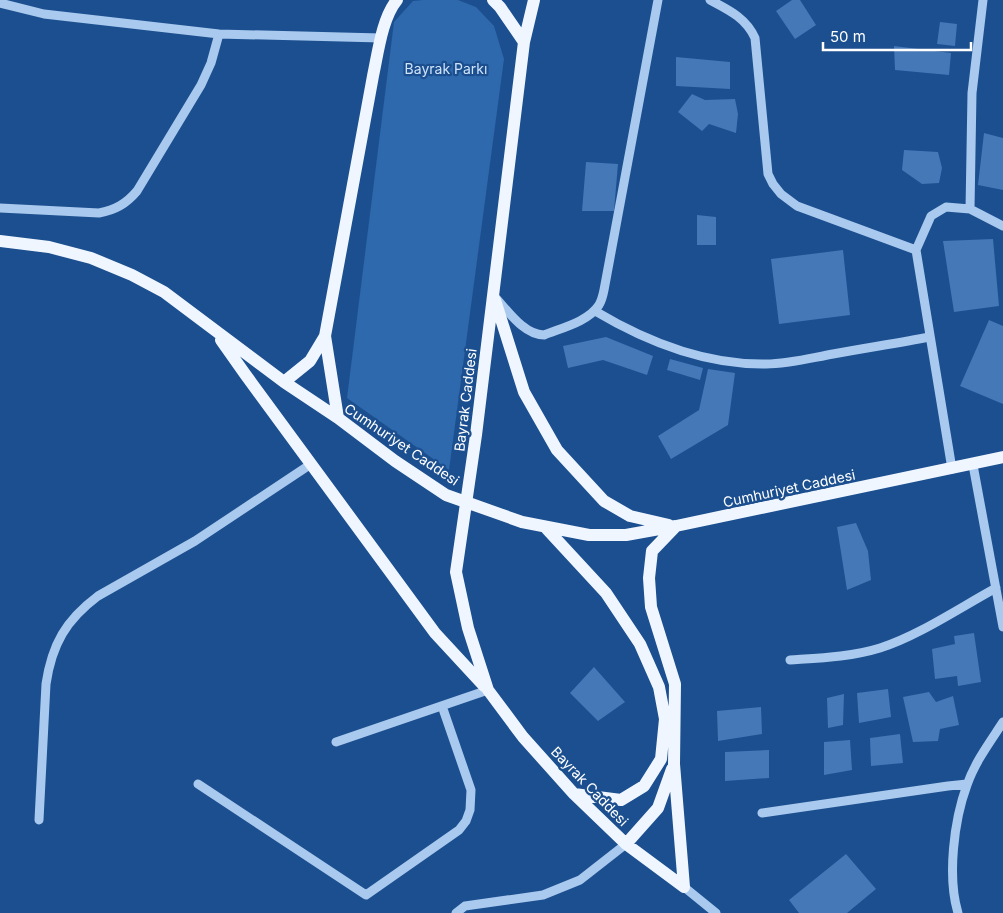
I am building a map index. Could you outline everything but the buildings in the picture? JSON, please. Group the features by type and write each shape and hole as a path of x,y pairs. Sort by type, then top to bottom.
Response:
{"main road":[{"path":"338,418 325,336 381,38 392,6 397,0"},
{"path":"493,0 524,42"},
{"name":"Bayrak Caddesi","path":"534,0 524,42 476,435 456,572 468,628 488,690 523,737 574,794 626,844 684,887"},
{"name":"Cumhuriyet Caddesi","path":"0,241 49,247 92,258 124,271 164,292 284,382 446,495 522,522 545,527 589,536 626,535 973,465 1003,457"},
{"path":"493,295 524,392 557,450 604,501 630,516 676,526"},
{"path":"214,329 435,633 488,690"},
{"path":"284,382 310,361 325,336"},
{"path":"676,526 652,551 649,578 651,607 675,684 674,764 684,887"},
{"path":"545,527 606,593 640,644 659,687 665,718 661,759 644,786 621,800 574,794"},
{"path":"626,844 658,808 674,764"}],"street":[{"path":"493,295 531,333 537,335 544,335 586,317 600,303 658,0"},
{"path":"710,0 736,14 749,27 755,38 768,174 781,194 806,210 916,250"},
{"path":"970,209 972,93 983,0"},
{"path":"0,3 44,14 218,34 381,38"},
{"path":"0,208 99,213 108,212 124,204 137,192 201,85 211,63 218,34"},
{"path":"952,469 916,250 930,216 946,208 970,209 1003,226"},
{"path":"595,310 626,328 665,346 706,359 746,364 788,363 930,337"},
{"path":"39,820 46,684 54,650 72,619 98,596 195,541 311,464"},
{"path":"973,465 1003,627"},
{"path":"790,660 844,656 881,648 901,640 996,588"},
{"path":"336,742 488,690"},
{"path":"198,784 366,896 459,830 466,821 470,810 471,790 442,706"},
{"path":"958,913 954,875 955,840 960,808 967,784 978,760 1003,722"},
{"path":"762,813 967,784"},
{"path":"456,913 465,906 543,895 580,880 626,844"},
{"name":"Bayrak Caddesi","path":"684,887 716,913"}],"green space":[{"name":"Bayrak Parkı","path":"458,0 476,7 494,26 504,59 449,470 347,398 394,22 413,1"}]}
